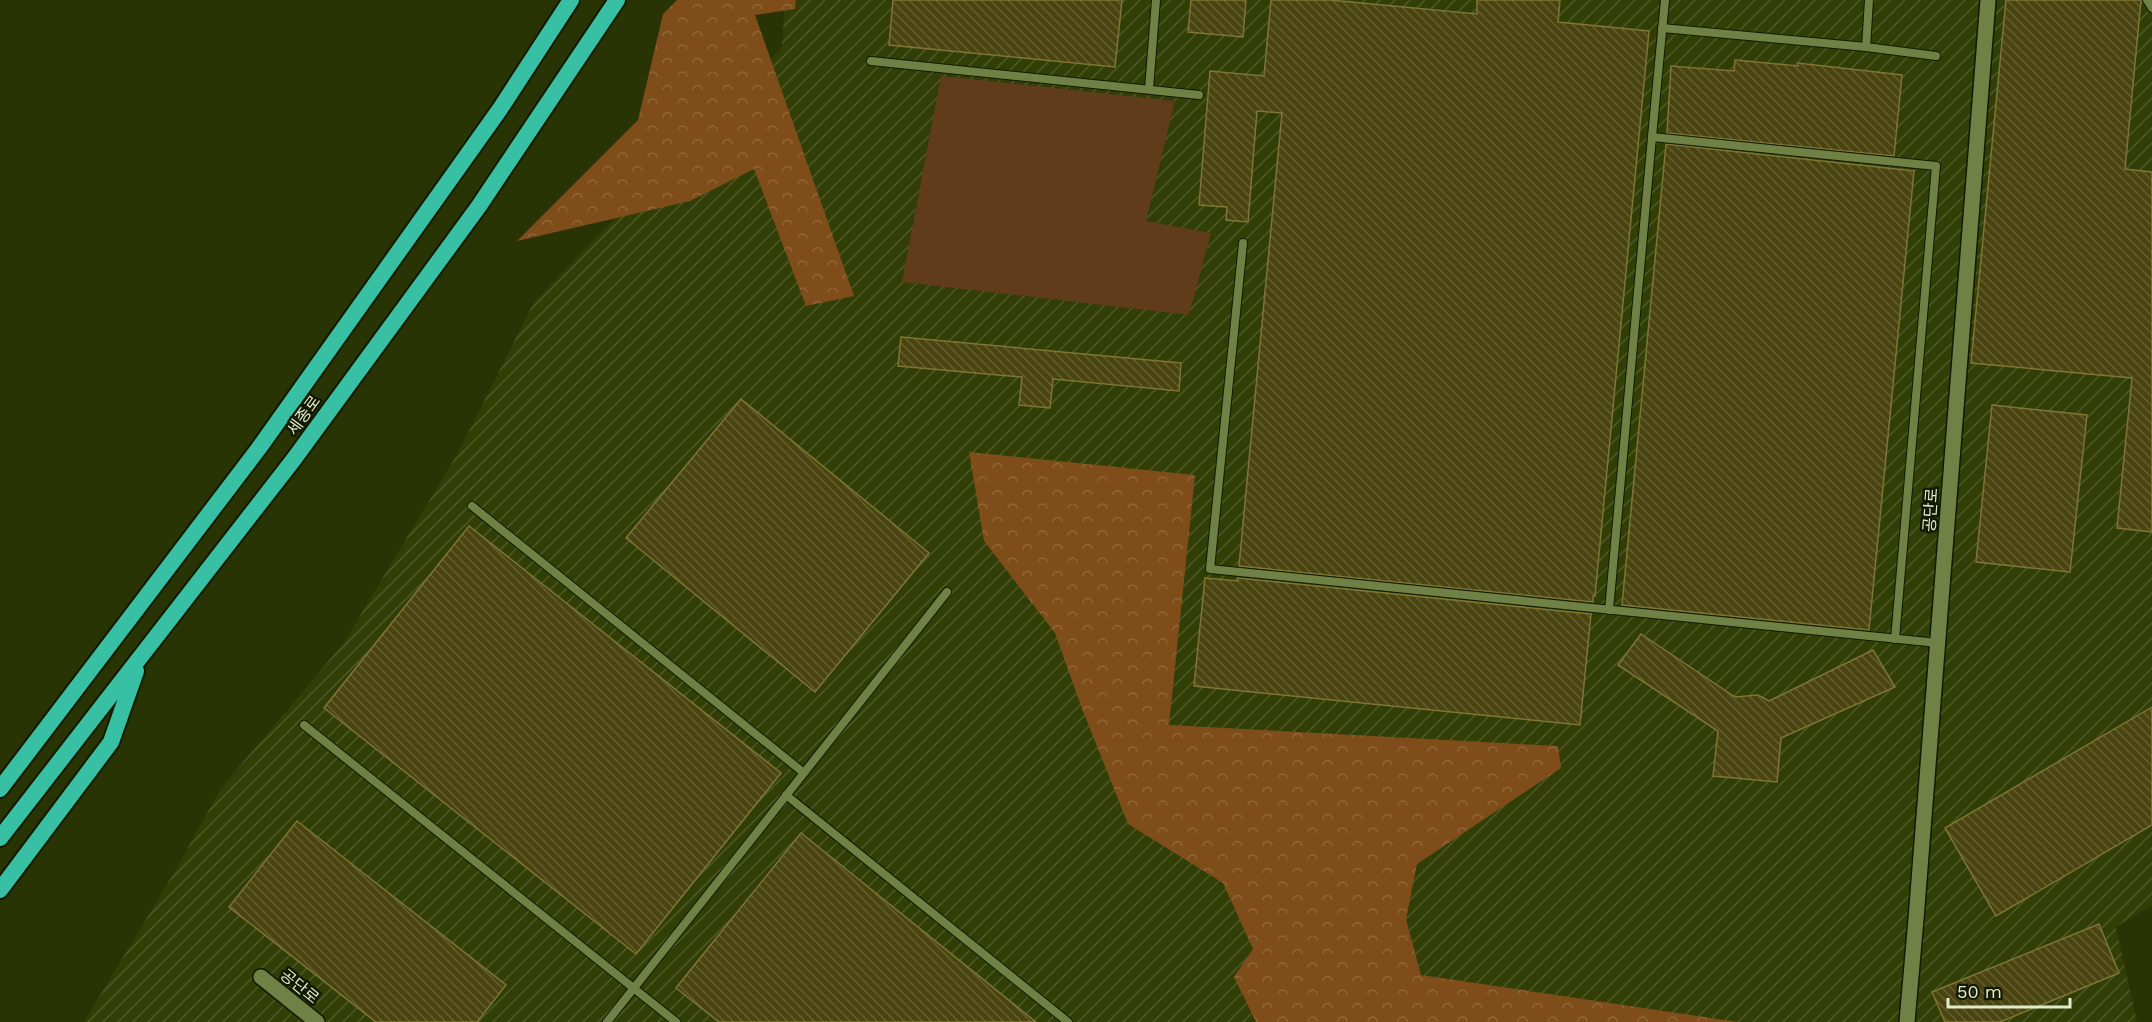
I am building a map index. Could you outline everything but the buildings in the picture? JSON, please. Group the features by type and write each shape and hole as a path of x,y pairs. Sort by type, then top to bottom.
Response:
{"highway":[{"name":"세종로","path":"2,784 259,448 500,109 571,0"},
{"name":"세종로","path":"0,838 294,459 479,206 617,0"},
{"path":"0,890 111,742 142,655"}],"street":[{"name":"공단로","path":"1907,1022 1988,0"},
{"name":"공단로","path":"261,977 316,1022"}],"lane":[{"path":"1149,89 1156,0"},
{"path":"1609,610 1665,0"},
{"path":"1866,47 1869,0"},
{"path":"2147,0 2152,8"},
{"path":"1662,28 1866,47 1936,56"},
{"path":"871,61 1199,95"},
{"path":"1652,137 1936,166 1895,639"},
{"path":"1243,243 1210,569 1938,643"},
{"path":"472,506 804,773"},
{"path":"607,1022 947,592"},
{"path":"303,725 676,1022"},
{"path":"786,795 1068,1022"}],"shaded area":[{"path":"785,0 2152,0 2152,905 2116,927 2137,1022 84,1022 175,871 221,788 343,644 458,453 534,302 782,47"},
{"path":"941,76 1175,101 1146,221 1211,233 1189,315 902,282"}],"green space":[{"path":"677,0 796,0 795,9 755,15 854,296 806,306 754,169 690,201 517,241 638,120 663,14"},
{"path":"969,452 1195,475 1169,725 1558,746 1561,768 1417,864 1406,919 1421,975 1738,1022 1256,1022 1234,977 1253,949 1223,883 1128,824 1055,633 984,541"}]}
